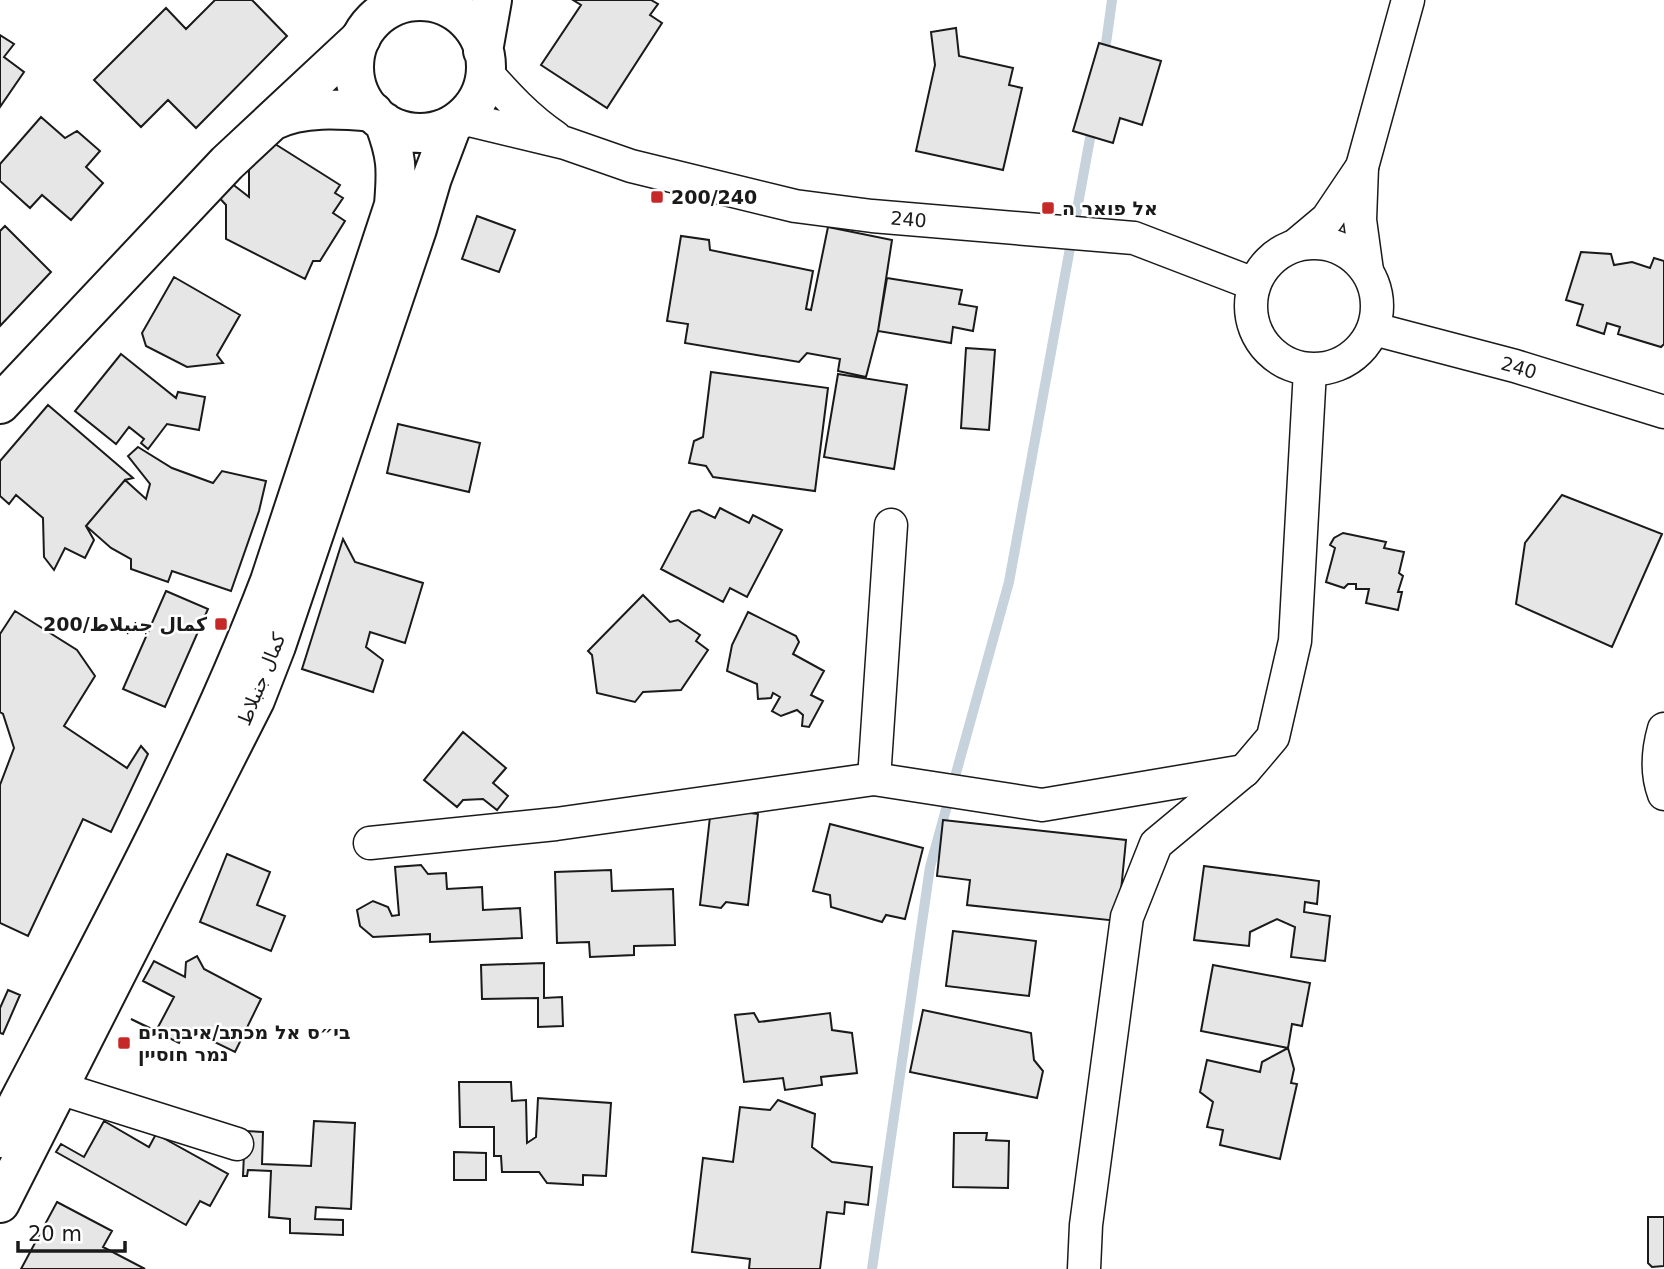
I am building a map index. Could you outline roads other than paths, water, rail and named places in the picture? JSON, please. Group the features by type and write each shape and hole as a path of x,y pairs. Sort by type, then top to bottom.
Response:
{"main road":[{"path":"361,38 354,67 357,86 365,104 395,129 414,133 434,132 457,122 479,97 492,0"},
{"path":"0,404 227,163 361,38 378,16 394,6 414,1 435,3 456,11 472,26 484,61"},
{"path":"262,129 274,120 298,112 344,109 378,117"},
{"name":"كمال جنبلاط","path":"0,1138 182,785 249,638 271,581 394,205 397,171 395,152 378,117"},
{"name":"كمال جنبلاط","path":"0,1203 255,701 276,646 432,178 457,122"}],"street":[{"path":"1367,271 1353,256 1336,246 1317,242 1296,245 1278,253 1264,267 1254,284 1250,304 1253,324 1261,342 1274,356 1291,366 1310,370 1331,368 1349,360 1364,346 1374,329 1378,309 1375,289 1367,271 1360,220 1362,167 1408,0"},
{"name":"240","path":"484,61 519,108 543,129 565,143"},
{"name":"240","path":"457,122 565,143 631,166 794,206 872,216 1134,238 1254,284"},
{"path":"1296,245 1327,219 1362,167"},
{"name":"240","path":"1374,329 1514,366 1664,412"},
{"path":"1084,1269 1086,1226 1127,917 1156,844 1245,771 1273,737 1295,641 1310,370"},
{"path":"874,779 891,524"},
{"path":"1664,729 1658,751 1664,794"},
{"path":"370,843 556,824 874,779 1042,805 1245,771"},
{"path":"59,1088 237,1144"}],"waterway":[{"path":"1104,58 1112,0"},
{"path":"872,1269 930,867 1009,582 1093,122"}],"place":[{"name":"200/240","path":"657,197"},
{"name":"אל פואר ה","path":"1048,208"},
{"name":"200/كمال جنبلاط","path":"221,624"},
{"name":"בי״ס אל מכתב/איברהים נמר חוסיין","path":"124,1043"}]}
